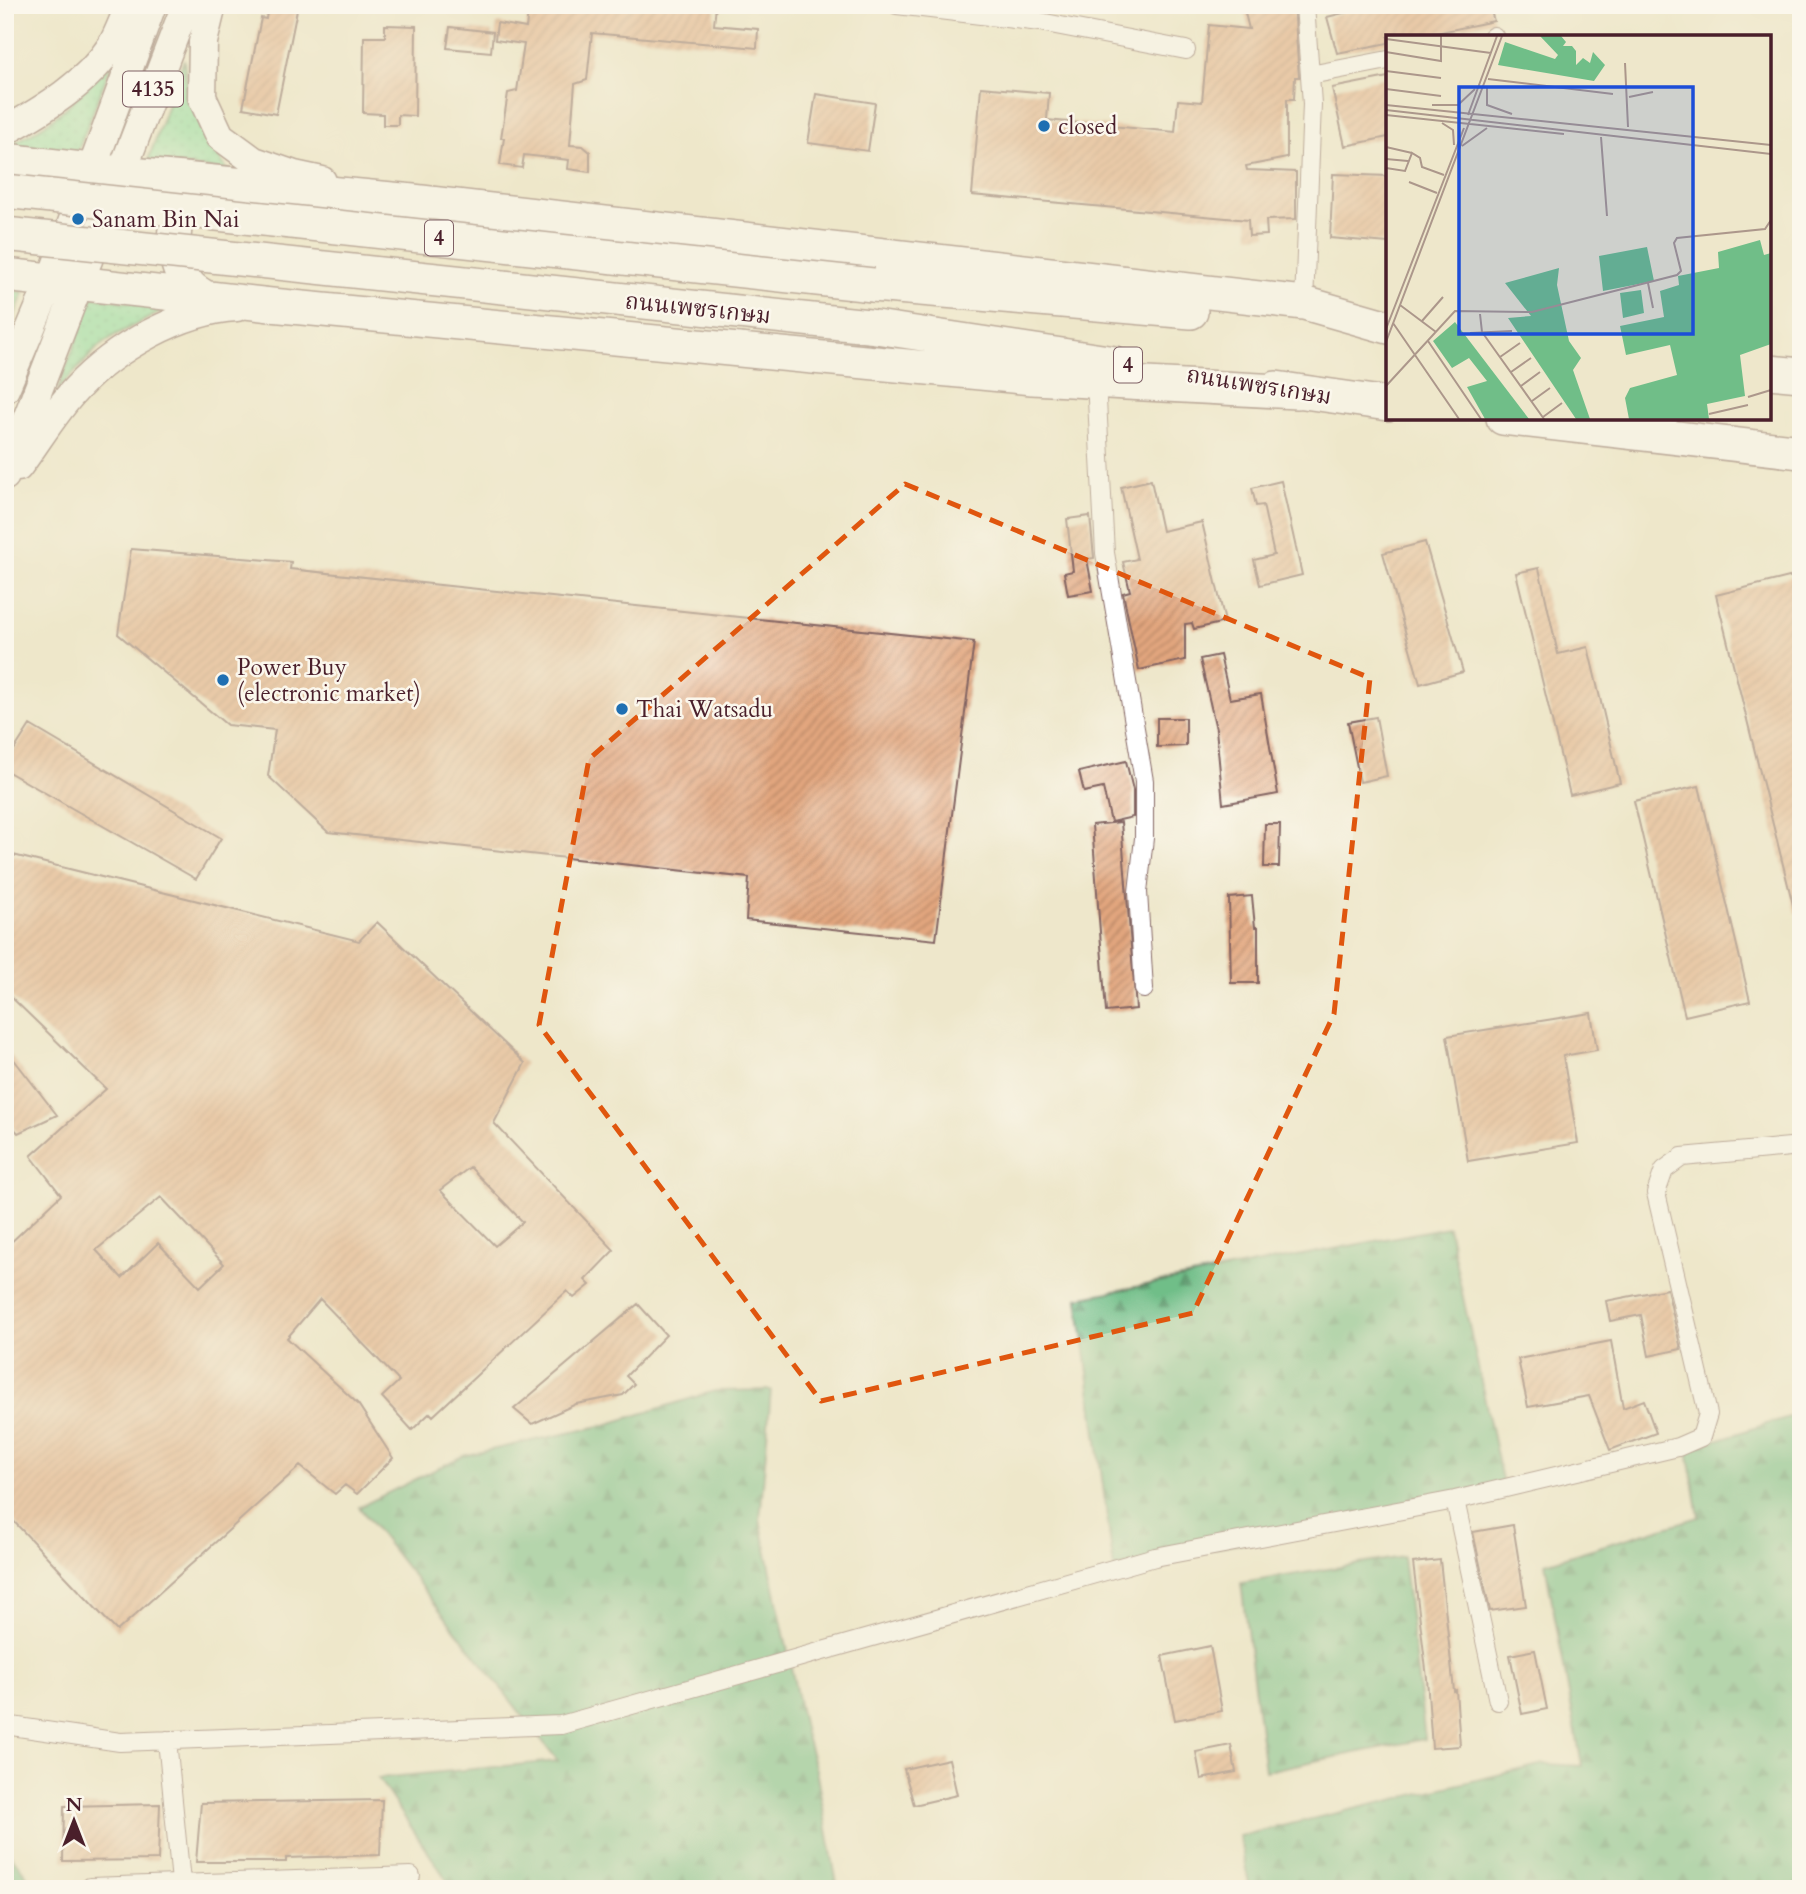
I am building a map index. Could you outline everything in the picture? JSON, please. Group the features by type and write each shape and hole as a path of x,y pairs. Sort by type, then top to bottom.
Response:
{"highway":[{"path":"5,160 413,201 1304,303 1386,327"},
{"path":"206,298 189,286 180,270 175,240 177,218 185,201 196,193 227,183"},
{"name":"ถนนเพชรเกษม","path":"5,191 873,285 1386,328"},
{"name":"ถนนเพชรเกษม","path":"5,234 869,326 1386,404"},
{"path":"5,275 271,305 1018,377 1297,392"},
{"path":"1771,372 1801,376"},
{"path":"1521,420 1801,452"}],"main road":[{"path":"5,131 46,109 81,80 111,46 130,5"},
{"name":"4135","path":"5,476 65,281 105,172 152,5"},
{"name":"4135","path":"105,172 186,5"},
{"path":"212,5 203,42 201,97 219,136 254,161 294,175 413,201"},
{"name":"4135","path":"5,389 65,281"},
{"path":"5,485 75,389 119,351 171,324 220,308 271,305"}],"street":[{"path":"897,5 1061,26 1186,50"},
{"path":"1304,303 1312,104 1305,5"},
{"path":"1310,75 1386,60"},
{"path":"1096,382 1105,553 1144,781 1144,838 1139,892 1144,989"},
{"path":"5,1725 120,1742 561,1724 1154,1557 1455,1500 1678,1447 1701,1437 1709,1414 1656,1193 1664,1170 1682,1157 1801,1146"},
{"path":"1455,1500 1498,1701"},
{"path":"167,1740 183,1886"},
{"path":"90,1887 183,1886 411,1876"}],"highlighted area":[{"path":"905,484 1370,678 1334,1014 1193,1313 821,1401 539,1025 589,759"}],"green space":[{"path":"184,59 188,90 197,118 228,171 148,161"},
{"path":"113,60 78,151 5,146 51,120"},
{"path":"5,290 24,292 5,339"},
{"path":"93,297 169,308 115,335 98,347 57,391"},
{"path":"1448,1227 1504,1489 1114,1569 1078,1298"},
{"path":"771,1390 760,1520 805,1733 816,1770 838,1889 453,1889 378,1778 558,1761 359,1507 463,1456 605,1425 715,1391"},
{"path":"1801,1415 1801,1889 1250,1889 1239,1836 1544,1764 1582,1766 1545,1563 1699,1517 1688,1449"},
{"path":"1403,1557 1425,1739 1265,1771 1241,1583"},
{"path":"5,1847 37,1889 5,1889"}],"building":[{"path":"268,5 298,5 276,114 243,108 261,18 266,19"},
{"path":"529,5 716,5 714,25 758,29 757,48 592,33 587,80 575,84 570,145 583,146 590,152 590,172 568,169 569,160 524,155 522,168 500,165 508,93 517,91 524,44 495,40 497,23 526,28"},
{"name":"closed","path":"1243,5 1294,5 1299,77 1295,77 1294,99 1287,99 1287,158 1246,166 1247,170 1296,172 1296,219 1266,220 1267,235 1249,236 1248,220 972,195 981,87 1049,93 1047,120 1175,132 1178,100 1202,102 1209,25 1249,29"},
{"path":"1376,5 1489,5 1494,21 1427,35 1386,35 1386,43 1337,53 1327,17"},
{"path":"385,25 416,26 415,116 398,115 398,125 383,125 383,114 363,113 364,37 385,37"},
{"path":"450,27 493,32 491,52 447,48"},
{"path":"1386,77 1386,137 1345,146 1332,88"},
{"path":"816,94 875,103 868,151 808,143"},
{"path":"1333,174 1386,176 1386,243 1330,238"},
{"path":"1151,480 1162,531 1202,522 1225,622 1194,629 1192,623 1185,624 1185,660 1139,670 1123,593 1130,591 1123,562 1137,559 1121,487"},
{"path":"1281,481 1302,575 1260,585 1254,560 1274,555 1263,505 1256,506 1252,488"},
{"path":"1090,516 1094,558 1087,559 1093,591 1068,595 1064,573 1073,571 1067,519"},
{"path":"1425,542 1463,672 1420,684 1383,553"},
{"name":"Thai Watsadu","path":"131,549 291,562 290,569 974,642 936,940 746,920 749,878 328,832 268,776 275,730 227,725 118,634"},
{"path":"1539,568 1558,654 1588,647 1620,783 1570,795 1516,573"},
{"path":"1801,574 1801,657 1796,658 1801,677 1801,912 1795,913 1716,595"},
{"path":"1220,655 1230,699 1261,694 1278,794 1223,804 1216,729 1200,659"},
{"path":"1376,717 1387,776 1360,782 1348,722"},
{"path":"1157,718 1186,718 1186,746 1157,747"},
{"path":"30,725 221,838 196,879 5,770 5,764"},
{"path":"1126,761 1133,790 1133,817 1111,822 1103,788 1084,792 1079,772"},
{"path":"1699,786 1750,1001 1685,1016 1634,801"},
{"path":"1121,822 1136,1009 1106,1012 1092,825"},
{"path":"1265,824 1280,824 1279,867 1264,867"},
{"path":"5,853 359,941 377,922 525,1063 494,1123 614,1250 585,1280 590,1285 574,1298 567,1291 433,1416 430,1413 412,1430 382,1397 399,1381 320,1299 287,1338 358,1404 393,1458 357,1494 345,1485 335,1494 300,1466 117,1631 5,1512 5,1248 61,1195 31,1156 106,1089 5,991","holes":["470,1167 523,1222 495,1246 440,1190","161,1197 224,1264 200,1287 158,1243 122,1278 96,1250"]},
{"path":"1252,896 1255,927 1258,927 1258,983 1231,983 1229,898"},
{"path":"1591,1013 1597,1050 1563,1056 1578,1143 1468,1161 1447,1036"},
{"path":"5,1048 57,1115 18,1133 5,1118"},
{"path":"1667,1289 1681,1349 1649,1356 1641,1315 1610,1321 1606,1301"},
{"path":"638,1304 666,1335 626,1376 634,1384 623,1395 576,1404 532,1424 514,1409"},
{"path":"1611,1341 1623,1408 1644,1400 1656,1433 1610,1450 1589,1396 1528,1407 1518,1359"},
{"path":"1513,1525 1526,1606 1490,1611 1473,1532"},
{"path":"1440,1560 1460,1746 1432,1748 1427,1678 1413,1563"},
{"path":"1210,1646 1222,1711 1175,1720 1162,1656"},
{"path":"1535,1650 1547,1709 1522,1714 1510,1655"},
{"path":"1231,1745 1236,1772 1201,1779 1196,1752"},
{"path":"949,1759 957,1795 914,1805 904,1769"},
{"path":"382,1800 380,1855 286,1858 286,1862 196,1862 201,1803"},
{"path":"160,1804 158,1860 63,1861 64,1806"}],"place":[{"name":"closed","path":"1044,126"},
{"name":"Sanam Bin Nai","path":"78,219"},
{"name":"Power Buy (electronic market)","path":"223,680"},
{"name":"Thai Watsadu","path":"622,709"}]}
